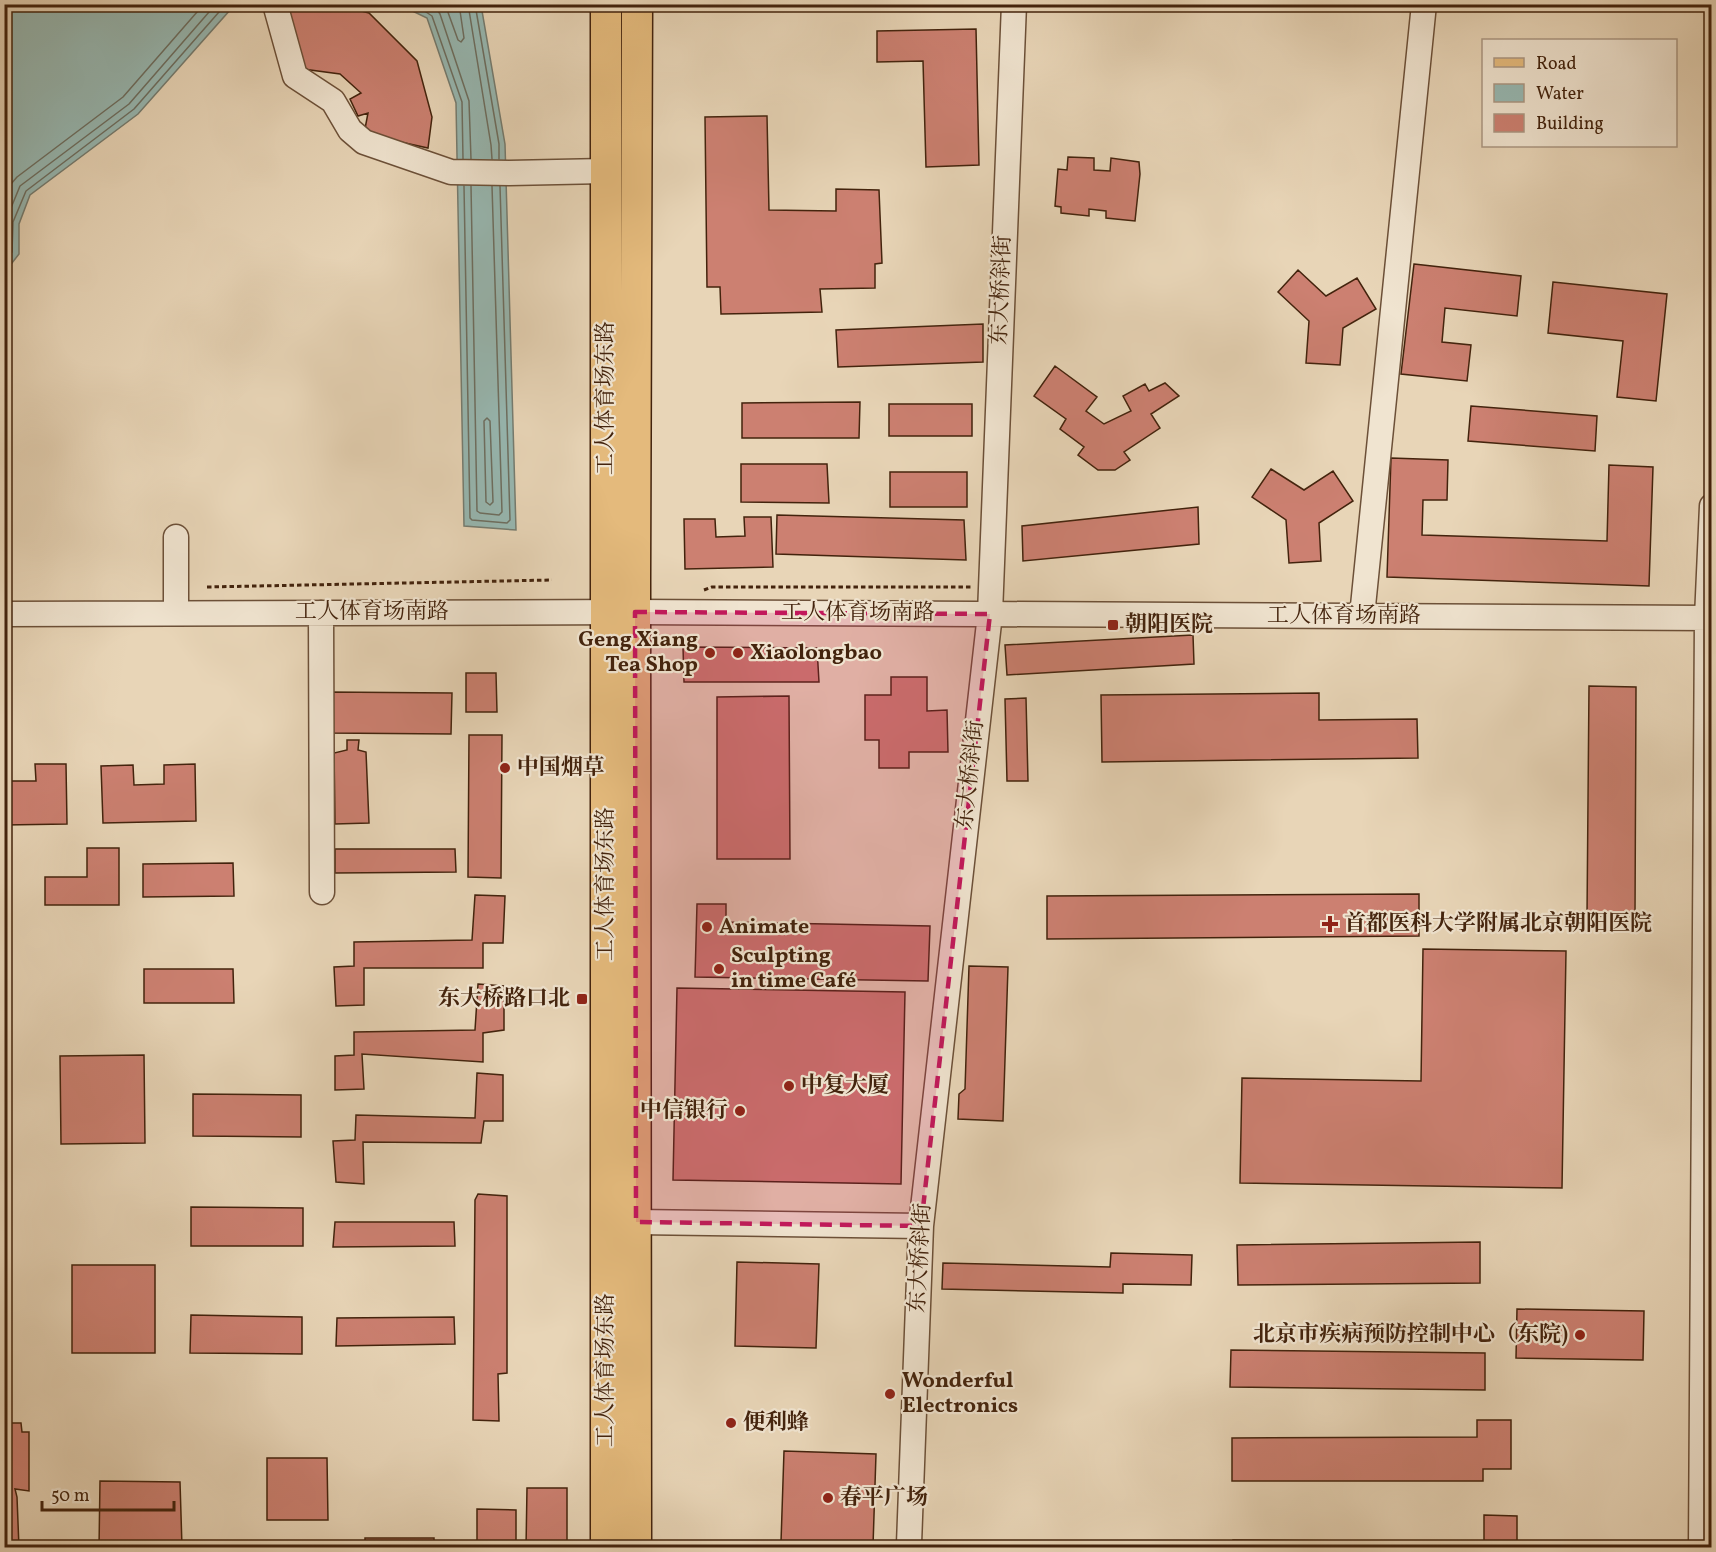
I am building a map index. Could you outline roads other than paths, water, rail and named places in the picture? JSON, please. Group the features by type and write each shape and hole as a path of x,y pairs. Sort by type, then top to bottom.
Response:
{"main road":[{"name":"工人体育场东路","path":"606,4 605,171 621,612 636,1222 636,1548"},
{"name":"工人体育场东路","path":"606,1548 621,612 637,4"},
{"path":"587,1548 588,1527 606,1503"}],"street":[{"path":"275,4 295,76 333,101 350,130 364,142 451,172 510,174 605,171"},
{"name":"东大桥斜街","path":"909,1544 921,1226 990,614 1014,4"},
{"path":"1362,616 1424,4"},
{"path":"1701,1548 1709,618 1712,506"},
{"path":"176,537 176,613"},
{"path":"321,612 322,892"},
{"name":"工人体育场南路","path":"4,614 621,612 1709,618"},
{"path":"636,1222 921,1226"}],"water":[{"path":"5,4 243,5 231,9 138,114 30,195 19,224 19,254 5,272"},
{"path":"400,5 481,5 505,144 516,530 464,526 456,103 427,18"}],"place":[{"name":"朝阳医院","path":"1113,625"},
{"name":"Geng Xiang Tea Shop","path":"710,653"},
{"name":"Xiaolongbao","path":"738,653"},
{"name":"中国烟草","path":"505,768"},
{"name":"首都医科大学附属北京朝阳医院","path":"1330,924"},
{"name":"Animate","path":"707,927"},
{"name":"Sculpting in time Café","path":"719,969"},
{"name":"东大桥路口北","path":"582,999"},
{"name":"中复大厦","path":"789,1086"},
{"name":"中信银行","path":"740,1111"},
{"name":"北京市疾病预防控制中心（东院)","path":"1580,1335"},
{"name":"Wonderful Electronics","path":"890,1394"},
{"name":"便利蜂","path":"731,1423"},
{"name":"春平广场","path":"828,1498"}]}
